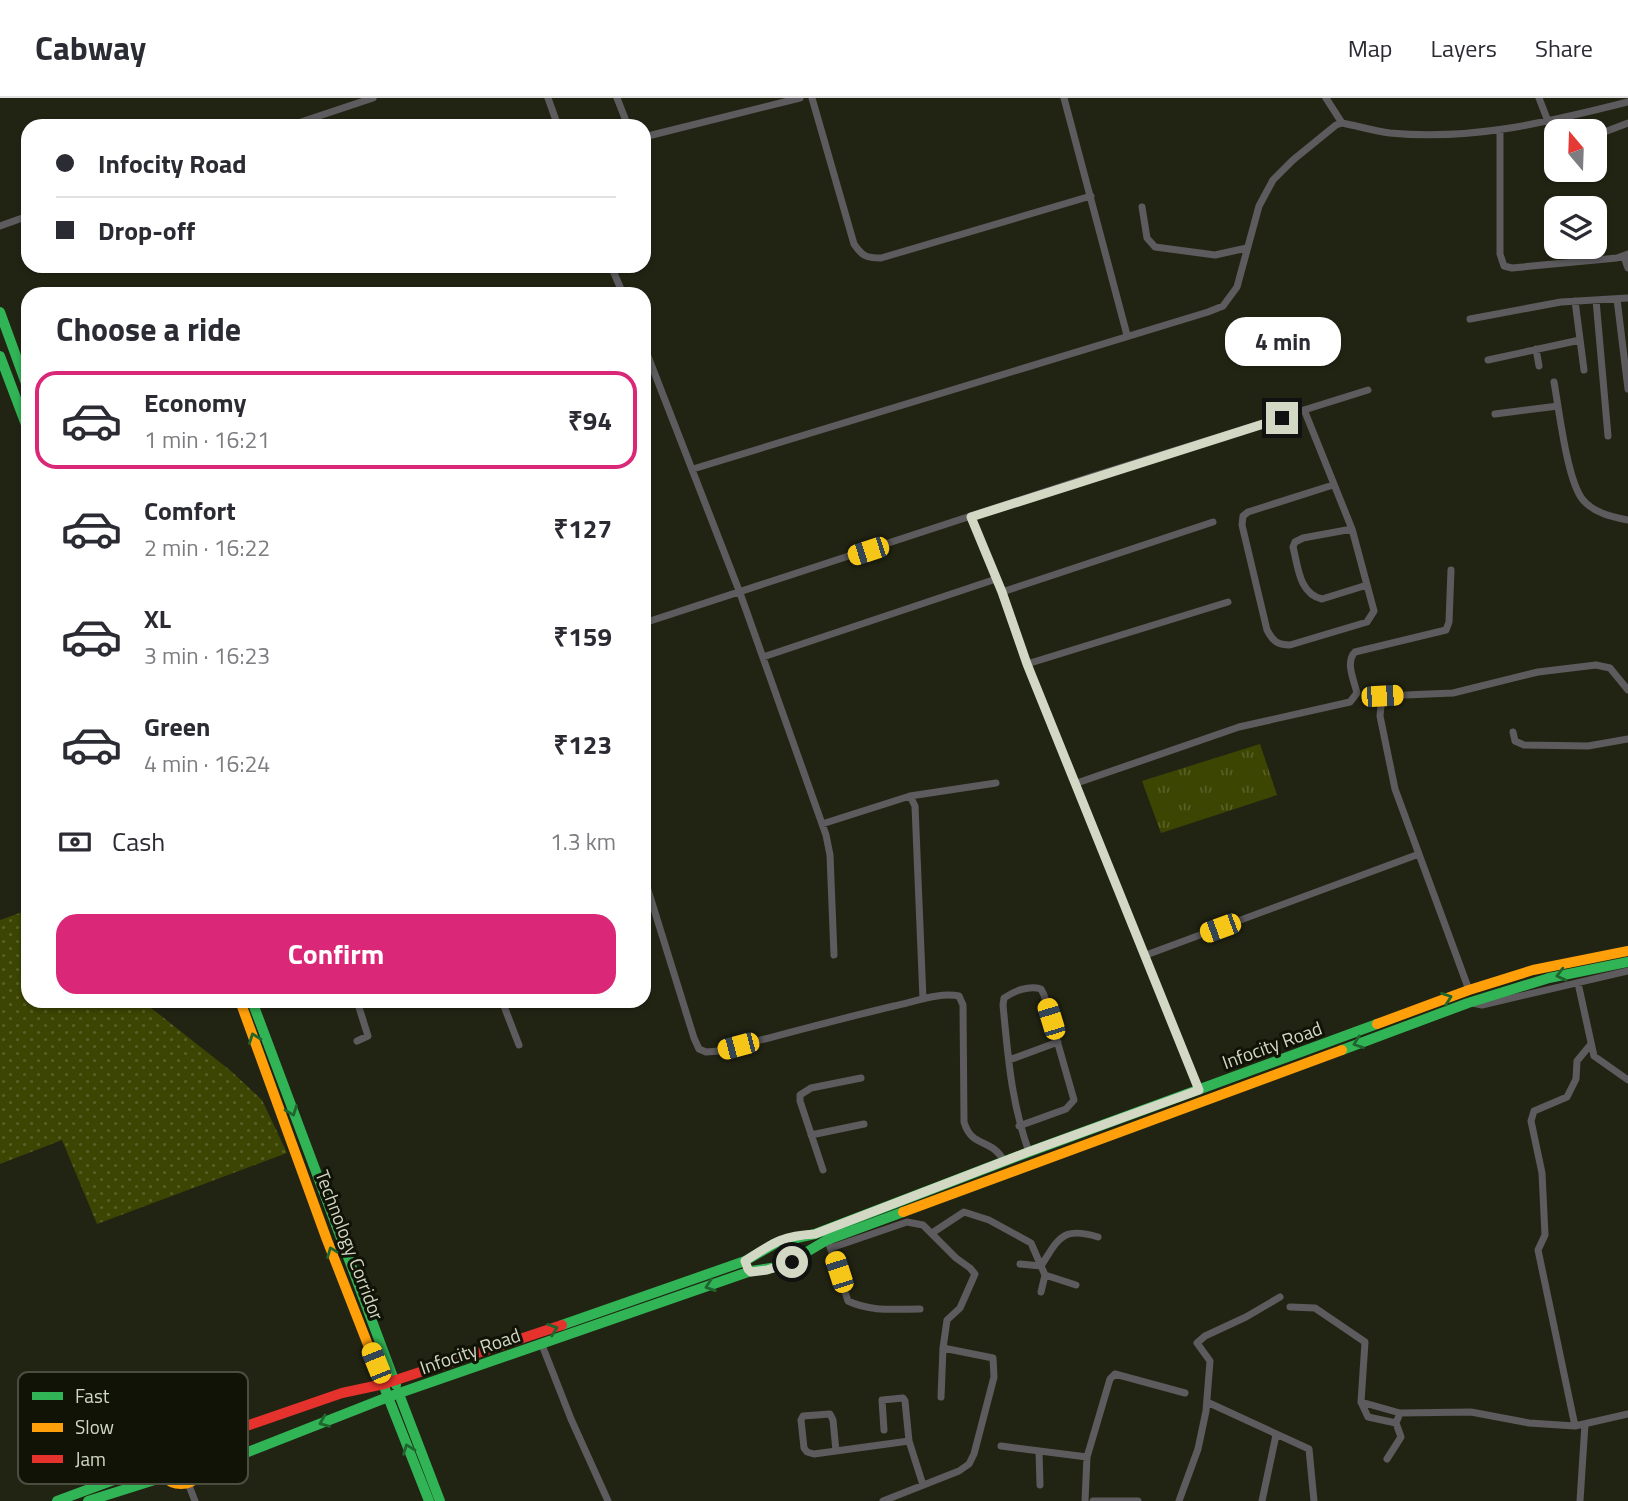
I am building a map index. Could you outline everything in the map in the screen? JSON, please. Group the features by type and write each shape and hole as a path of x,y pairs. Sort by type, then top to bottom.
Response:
{"main road":[{"path":"0,312 21,370"},
{"path":"0,356 21,412"},
{"name":"Infocity Road","path":"248,1452 388,1397 751,1272 783,1266 826,1244 1139,1125 1391,1025 1469,990 1533,970 1624,960"},
{"name":"Infocity Road","path":"248,1425 342,1393 395,1381 745,1261 768,1244 782,1238 815,1234 1028,1152 1391,1025 1549,978 1624,960"},
{"name":"Technology Corridor","path":"243,1008 327,1240 429,1501"},
{"path":"255,1008 440,1501"},
{"path":"1135,1114 1139,1125"},
{"path":"815,1234 826,1244"},
{"path":"745,1261 751,1272"},
{"path":"57,1501 103,1484"},
{"path":"88,1501 141,1484"}],"street":[{"path":"310,119 373,98"},
{"path":"548,98 556,119"},
{"path":"617,98 625,119"},
{"path":"651,135 800,98"},
{"path":"812,98 853,244 867,258 881,258 1091,196"},
{"path":"1064,98 1126,335"},
{"path":"1326,98 1342,123"},
{"path":"1539,98 1547,119"},
{"path":"1560,119 1628,102"},
{"path":"1607,130 1628,122"},
{"path":"693,469 1223,306 1237,287 1259,206 1273,180 1336,125 1342,123 1389,133 1436,135 1500,131 1544,123"},
{"path":"1500,131 1500,254 1504,266 1512,268 1626,256 1628,268"},
{"path":"1142,207 1147,237 1155,247 1215,255 1247,248"},
{"path":"0,226 21,218"},
{"path":"1470,319 1575,301 1628,298"},
{"path":"1617,299 1625,345 1628,387"},
{"path":"1596,300 1608,436"},
{"path":"1575,301 1584,370"},
{"path":"1488,360 1580,340"},
{"path":"1536,349 1539,366"},
{"path":"651,364 740,593 822,824 830,856 834,955"},
{"path":"1554,382 1563,437 1576,487 1582,499 1592,508 1628,520"},
{"path":"651,621 1368,390"},
{"path":"1494,414 1558,406"},
{"path":"1305,412 1352,529 1374,611 1367,622 1290,645 1280,645 1272,640 1267,630 1242,525 1243,516 1248,512 1333,485"},
{"path":"971,517 1002,592 1027,664 1199,1090"},
{"path":"1002,592 1213,522"},
{"path":"1352,529 1303,538 1295,542 1293,547 1303,587 1314,597 1322,598 1367,585"},
{"path":"1077,783 1239,727 1350,702 1357,693 1350,662 1355,652 1446,630 1449,622 1451,570"},
{"path":"763,657 996,579"},
{"path":"1027,664 1228,602"},
{"path":"1469,990 1395,789 1380,716 1382,696 1453,693 1538,672 1596,665 1610,668 1628,690"},
{"path":"1513,732 1515,741 1524,745 1588,746 1628,740"},
{"path":"822,824 910,796 996,783"},
{"path":"910,796 915,806 923,999"},
{"path":"1146,955 1419,854"},
{"path":"651,899 699,1049 706,1052 719,1051 923,999 959,996 962,1000 964,1122 967,1133 973,1139 993,1147 1004,1161"},
{"path":"1468,1003 1482,1005 1578,983 1624,960"},
{"path":"1578,983 1594,1056 1628,1080"},
{"path":"1019,1126 1066,1109 1074,1100 1044,995 1041,989 1031,986 1004,998 1011,1090 1019,1126 1028,1152"},
{"path":"357,1041 368,1036 359,1008"},
{"path":"505,1008 519,1045"},
{"path":"1009,1060 1058,1042"},
{"path":"1574,1426 1538,1250 1545,1235 1542,1173 1531,1121 1534,1111 1567,1097 1576,1079 1577,1061 1591,1044"},
{"path":"823,1170 800,1101 803,1091 861,1078"},
{"path":"811,1135 864,1124"},
{"path":"932,1233 964,1212 976,1215 1031,1243 1045,1275 1041,1292"},
{"path":"920,1309 876,1310 862,1308 848,1301 826,1244 907,1222 923,1225 975,1274 960,1308 947,1320 941,1397"},
{"path":"1041,1266 1051,1247 1063,1235 1075,1232 1098,1237"},
{"path":"1020,1265 1041,1266"},
{"path":"1045,1275 1076,1285"},
{"path":"1179,1501 1198,1449 1207,1402 1210,1362 1197,1343 1205,1336 1280,1297"},
{"path":"1290,1307 1315,1308 1365,1342 1361,1402 1368,1417 1396,1423"},
{"path":"542,1345 571,1419 608,1501"},
{"path":"883,1501 959,1471 969,1464 974,1454 994,1377 993,1358 943,1348"},
{"path":"1085,1501 1087,1457 1110,1379 1115,1374 1185,1393"},
{"path":"884,1430 883,1400 903,1398 909,1441 923,1485"},
{"path":"1207,1402 1309,1448 1314,1501"},
{"path":"1361,1402 1400,1413 1471,1412 1529,1423 1574,1426 1628,1414"},
{"path":"1387,1459 1401,1437 1396,1423 1400,1413"},
{"path":"836,1451 834,1420 830,1414 803,1416 801,1420 804,1448 807,1452 836,1451 909,1441"},
{"path":"1580,1501 1584,1424"},
{"path":"1262,1501 1276,1434"},
{"path":"1001,1446 1087,1457"},
{"path":"1039,1451 1040,1485"},
{"path":"188,1484 195,1501"},
{"path":"1093,1501 1139,1501"}],"green space":[{"path":"1260,744 1277,795 1161,833 1142,781"},
{"path":"21,912 21,1008 151,1008 231,1071 262,1100 287,1153 97,1224 62,1140 0,1164 0,920"}],"traffic: fast":[{"path":"0,312 21,370"},
{"path":"0,356 21,412"},
{"path":"1342,1050 1468,1003 1549,978 1628,962"},
{"path":"255,1008 396,1385"},
{"path":"562,1325 745,1261 778,1242 815,1234 1377,1024"},
{"path":"379,1373 388,1397 751,1271 783,1266 827,1240 903,1212"},
{"path":"399,1394 440,1501"},
{"path":"248,1452 388,1397 429,1501"},
{"path":"57,1501 103,1484"},
{"path":"88,1501 142,1484"}],"traffic: slow":[{"path":"1377,1024 1533,970 1628,951"},
{"path":"243,1008 327,1240 379,1373"},
{"path":"903,1212 1342,1050"}],"traffic: jam":[{"path":"384,1384 562,1325"},
{"path":"248,1425 342,1393 384,1384"}],"route":[{"path":"792,1262 751,1272 745,1261 768,1244 782,1238 815,1234 1199,1090 1027,664 1002,592 971,517 1282,418"}]}
